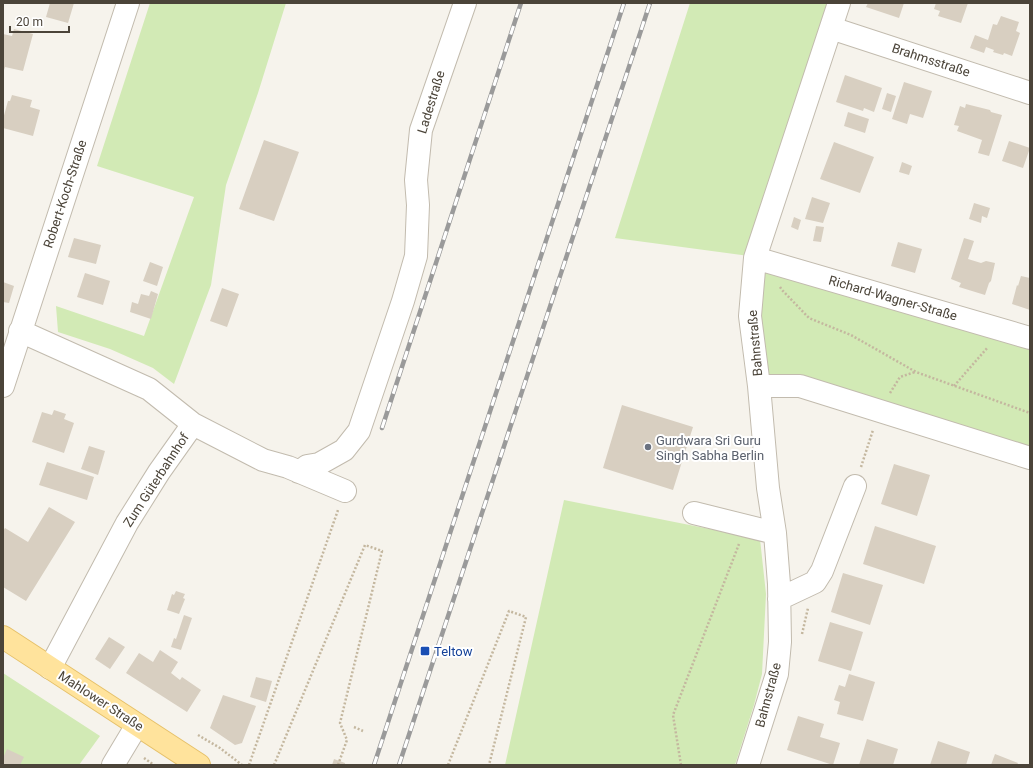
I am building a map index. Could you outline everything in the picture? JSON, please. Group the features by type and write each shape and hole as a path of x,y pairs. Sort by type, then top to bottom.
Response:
{"main road":[{"name":"Mahlower Straße","path":"3,637 199,765"}],"street":[{"name":"Robert-Koch-Straße","path":"3,386 128,3"},
{"name":"Ladestraße","path":"299,472 308,466 319,464 344,450 359,431 403,301 416,256 418,205 416,180 421,130 465,3"},
{"name":"Bahnstraße","path":"748,765 777,674 780,642 775,533 768,488 759,386 750,316 763,260 839,3"},
{"name":"Brahmsstraße","path":"831,28 1030,93"},
{"name":"Richard-Wagner-Straße","path":"763,260 1030,338"},
{"name":"Zum Güterbahnhof","path":"20,331 149,389 193,424 159,472 127,523 50,668"},
{"path":"759,386 800,386 1030,458"},
{"path":"193,424 263,460 288,467 345,491"},
{"path":"779,599 814,582 822,572 855,486"},
{"path":"694,513 775,533"},
{"path":"113,765 137,725"}],"path":[{"path":"763,260 782,290 809,318 851,336 916,372 1030,413"},
{"path":"954,386 984,350 1005,330"},
{"path":"855,486 879,411 900,377 916,372"},
{"path":"249,765 345,491"},
{"path":"681,765 673,715 746,526"},
{"path":"274,765 365,545 382,551 340,723 347,740 338,765"},
{"path":"448,765 510,611 526,617 490,765"},
{"path":"354,728 363,731"},
{"path":"198,735 220,748 242,765"},
{"path":"144,758 154,765"}],"green space":[{"path":"150,3 286,3 258,93 226,185 211,285 174,384 153,368 110,349 58,332 56,306 144,336 194,197 97,166"},
{"path":"690,3 839,3 749,256 615,238"},
{"path":"755,258 1030,338 1030,458 759,386 750,316"},
{"path":"564,500 760,539 766,594 762,674 735,765 505,765"},
{"path":"3,673 100,736 79,765 3,765"}],"building":[{"path":"50,3 74,3 68,23 46,17"},
{"path":"868,3 904,3 899,18 866,7"},
{"path":"936,3 968,3 961,23 938,16 940,11 934,9"},
{"path":"1001,16 1019,22 1016,31 1020,33 1012,56 1004,53 1003,55 993,52 994,50 986,47 984,53 970,48 975,35 988,40 993,24 997,25"},
{"path":"14,29 33,34 23,71 5,67 3,73 3,34 12,36"},
{"path":"845,75 882,88 874,112 864,108 863,111 836,102"},
{"path":"904,82 932,91 923,118 910,114 907,124 892,119"},
{"path":"887,93 896,96 891,112 882,109"},
{"path":"12,95 32,100 30,107 40,110 33,136 3,128 3,119 8,101 10,101"},
{"path":"966,104 990,110 991,112 1002,115 989,156 978,153 982,140 957,131 959,126 954,125 960,106 965,108"},
{"path":"848,112 869,119 865,133 844,126"},
{"path":"264,140 299,152 274,221 239,209"},
{"path":"1009,141 1030,148 1023,168 1002,161"},
{"path":"834,142 874,157 860,193 820,179"},
{"path":"902,162 912,166 909,175 899,172"},
{"path":"812,197 830,203 823,223 805,219"},
{"path":"974,203 990,208 987,218 982,216 981,223 969,219"},
{"path":"794,217 801,220 798,230 791,227"},
{"path":"816,226 824,227 821,242 813,241"},
{"path":"74,238 101,245 96,264 68,257"},
{"path":"964,238 974,241 968,259 981,263 986,261 995,263 991,281 985,295 959,287 961,283 951,279"},
{"path":"898,242 922,249 915,273 891,266"},
{"path":"150,262 163,267 157,286 143,281"},
{"path":"85,273 110,281 103,305 77,297"},
{"path":"1021,276 1030,278 1030,310 1012,304"},
{"path":"3,282 14,286 9,303 3,302"},
{"path":"222,288 239,294 227,327 210,321"},
{"path":"151,291 158,294 151,319 130,312 132,302 138,304 141,294 149,296"},
{"name":"Gurdwara Sri Guru Singh Sabha Berlin","path":"622,405 693,427 673,490 603,468"},
{"path":"54,410 66,414 64,419 74,423 64,453 32,442 42,412 52,415"},
{"path":"89,446 105,451 98,475 81,469"},
{"path":"47,462 94,477 87,500 39,485"},
{"path":"894,464 930,475 917,516 881,504"},
{"path":"49,507 75,522 26,601 3,587 3,531 5,528 28,542"},
{"path":"875,526 936,546 924,584 863,564"},
{"path":"843,573 883,585 870,625 831,612"},
{"path":"176,591 185,594 183,598 185,599 179,614 167,610 172,594 174,595"},
{"path":"184,615 192,618 181,650 171,647 174,638 176,639"},
{"path":"830,622 863,632 851,671 818,661"},
{"path":"109,637 125,647 110,669 95,659"},
{"path":"160,650 178,662 171,673 180,680 182,677 201,690 187,712 126,673 139,653 153,662"},
{"path":"849,674 875,682 863,721 837,714 840,702 834,700 839,685 845,687"},
{"path":"256,677 272,681 266,702 250,697"},
{"path":"223,695 256,706 242,743 235,745 210,728"},
{"path":"798,716 824,724 820,737 840,743 833,765 787,750"},
{"path":"867,739 898,749 893,765 859,765"},
{"path":"938,741 970,752 966,765 930,765"},
{"path":"7,749 24,757 20,765 3,765 3,758"},
{"path":"995,754 1018,763 1017,765 991,765"},
{"path":"334,759 345,763 345,765 332,765"}],"railway":[{"path":"382,428 521,3"},
{"path":"374,765 624,3"},
{"path":"399,765 650,3"}],"place":[{"name":"Gurdwara Sri Guru Singh Sabha Berlin","path":"648,447"},
{"name":"Teltow","path":"425,651"}]}
